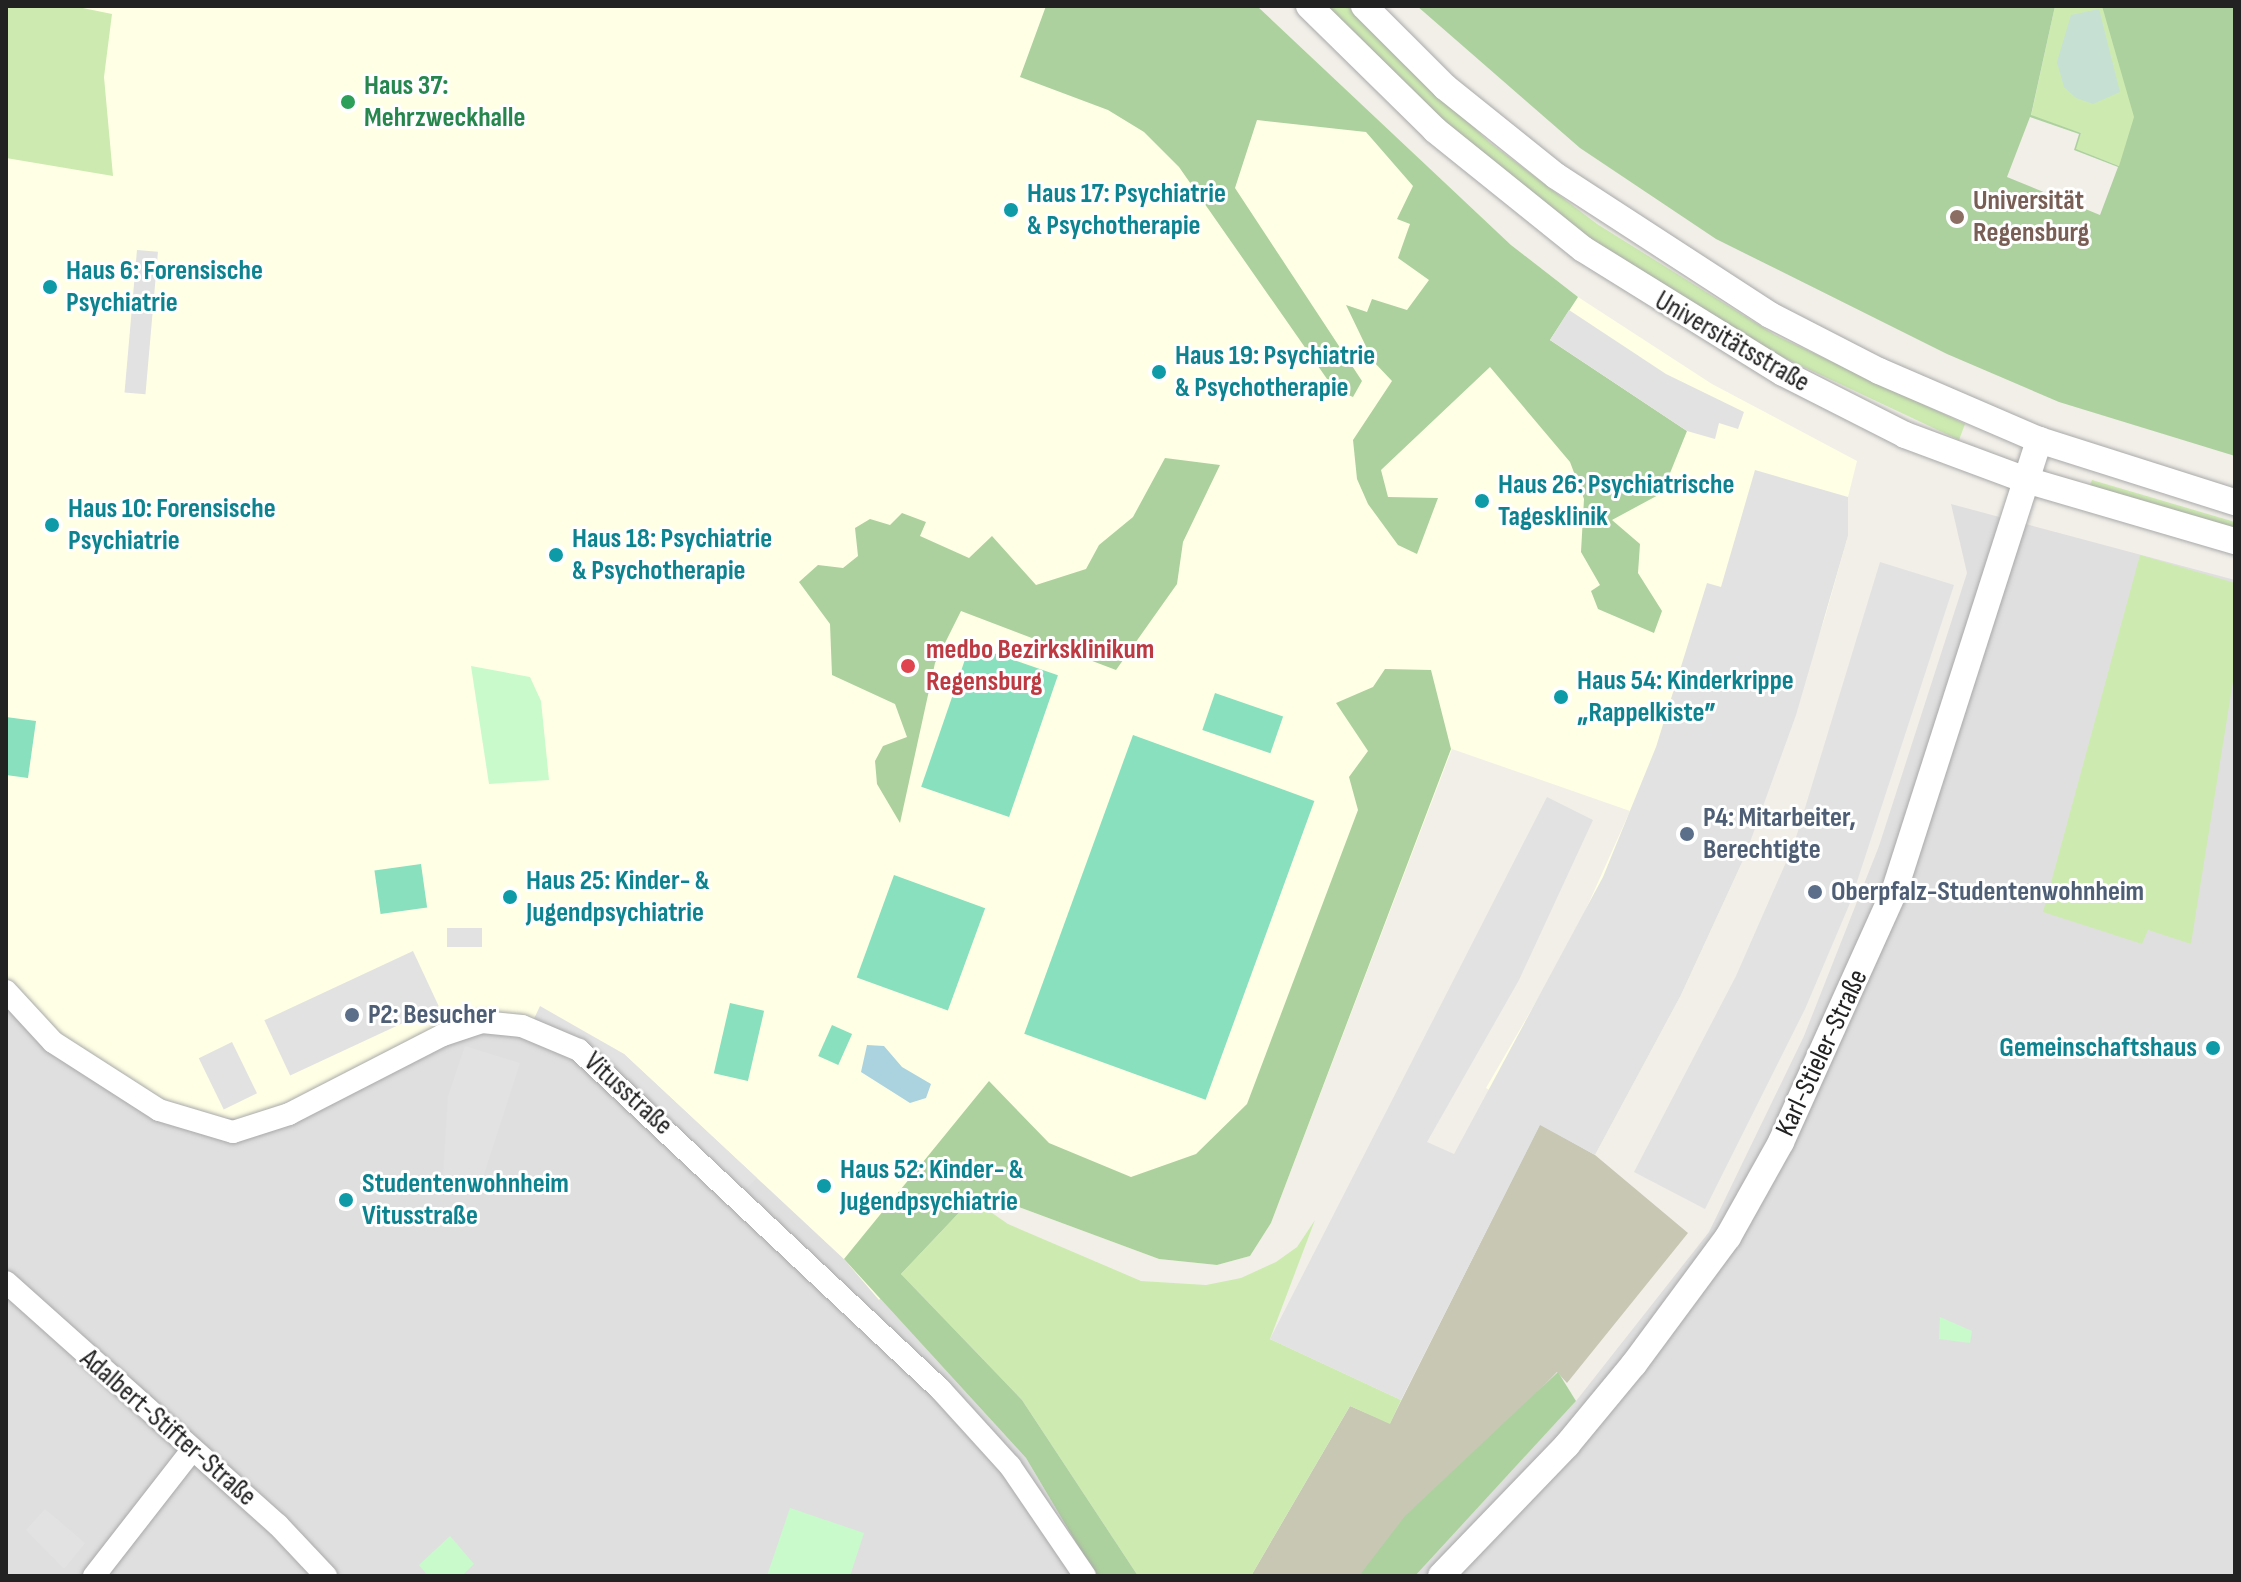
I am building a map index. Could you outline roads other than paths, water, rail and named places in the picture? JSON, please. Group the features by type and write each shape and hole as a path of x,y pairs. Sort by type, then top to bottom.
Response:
{"street":[{"name":"Universitätsstraße","path":"1309,6 1435,130 1583,249 1642,290 1851,411 2026,480 2235,541"},
{"name":"Universitätsstraße","path":"1364,6 1495,129 1691,266 1852,358 2039,440 2235,502"},
{"name":"Karl-Stieler-Straße","path":"1441,1576 1567,1445 1634,1364 1728,1237 1781,1142 1894,892 2039,440"},
{"name":"Vitusstraße","path":"6,991 53,1042 159,1110 233,1132 289,1114 443,1035 482,1022 522,1026 579,1050 941,1390 1010,1466 1085,1576"},
{"name":"Adalbert-Stifter-Straße","path":"6,1282 278,1525 326,1576"},
{"path":"94,1576 192,1450"}],"water":[{"path":"867,1045 884,1046 902,1067 931,1084 926,1098 910,1103 861,1072"}],"place":[{"name":"Haus 37: Mehrzweckhalle","path":"348,102"},
{"name":"Haus 17: Psychiatrie & Psychotherapie","path":"1011,210"},
{"name":"Universität Regensburg","path":"1957,217"},
{"name":"Haus 6: Forensische Psychiatrie","path":"50,287"},
{"name":"Haus 19: Psychiatrie & Psychotherapie","path":"1159,372"},
{"name":"Haus 26: Psychiatrische Tagesklinik","path":"1482,501"},
{"name":"Haus 10: Forensische Psychiatrie","path":"52,525"},
{"name":"Haus 18: Psychiatrie & Psychotherapie","path":"556,555"},
{"name":"medbo Bezirksklinikum Regensburg","path":"908,666"},
{"name":"Haus 54: Kinderkrippe „Rappelkiste”","path":"1561,697"},
{"name":"P4: Mitarbeiter, Berechtigte","path":"1687,834"},
{"name":"Oberpfalz-Studentenwohnheim","path":"1815,892"},
{"name":"Haus 25: Kinder- & Jugendpsychiatrie","path":"510,897"},
{"name":"P2: Besucher","path":"352,1015"},
{"name":"Gemeinschaftshaus","path":"2213,1048"},
{"name":"Haus 52: Kinder- & Jugendpsychiatrie","path":"824,1186"},
{"name":"Studentenwohnheim Vitusstraße","path":"346,1200"}]}
